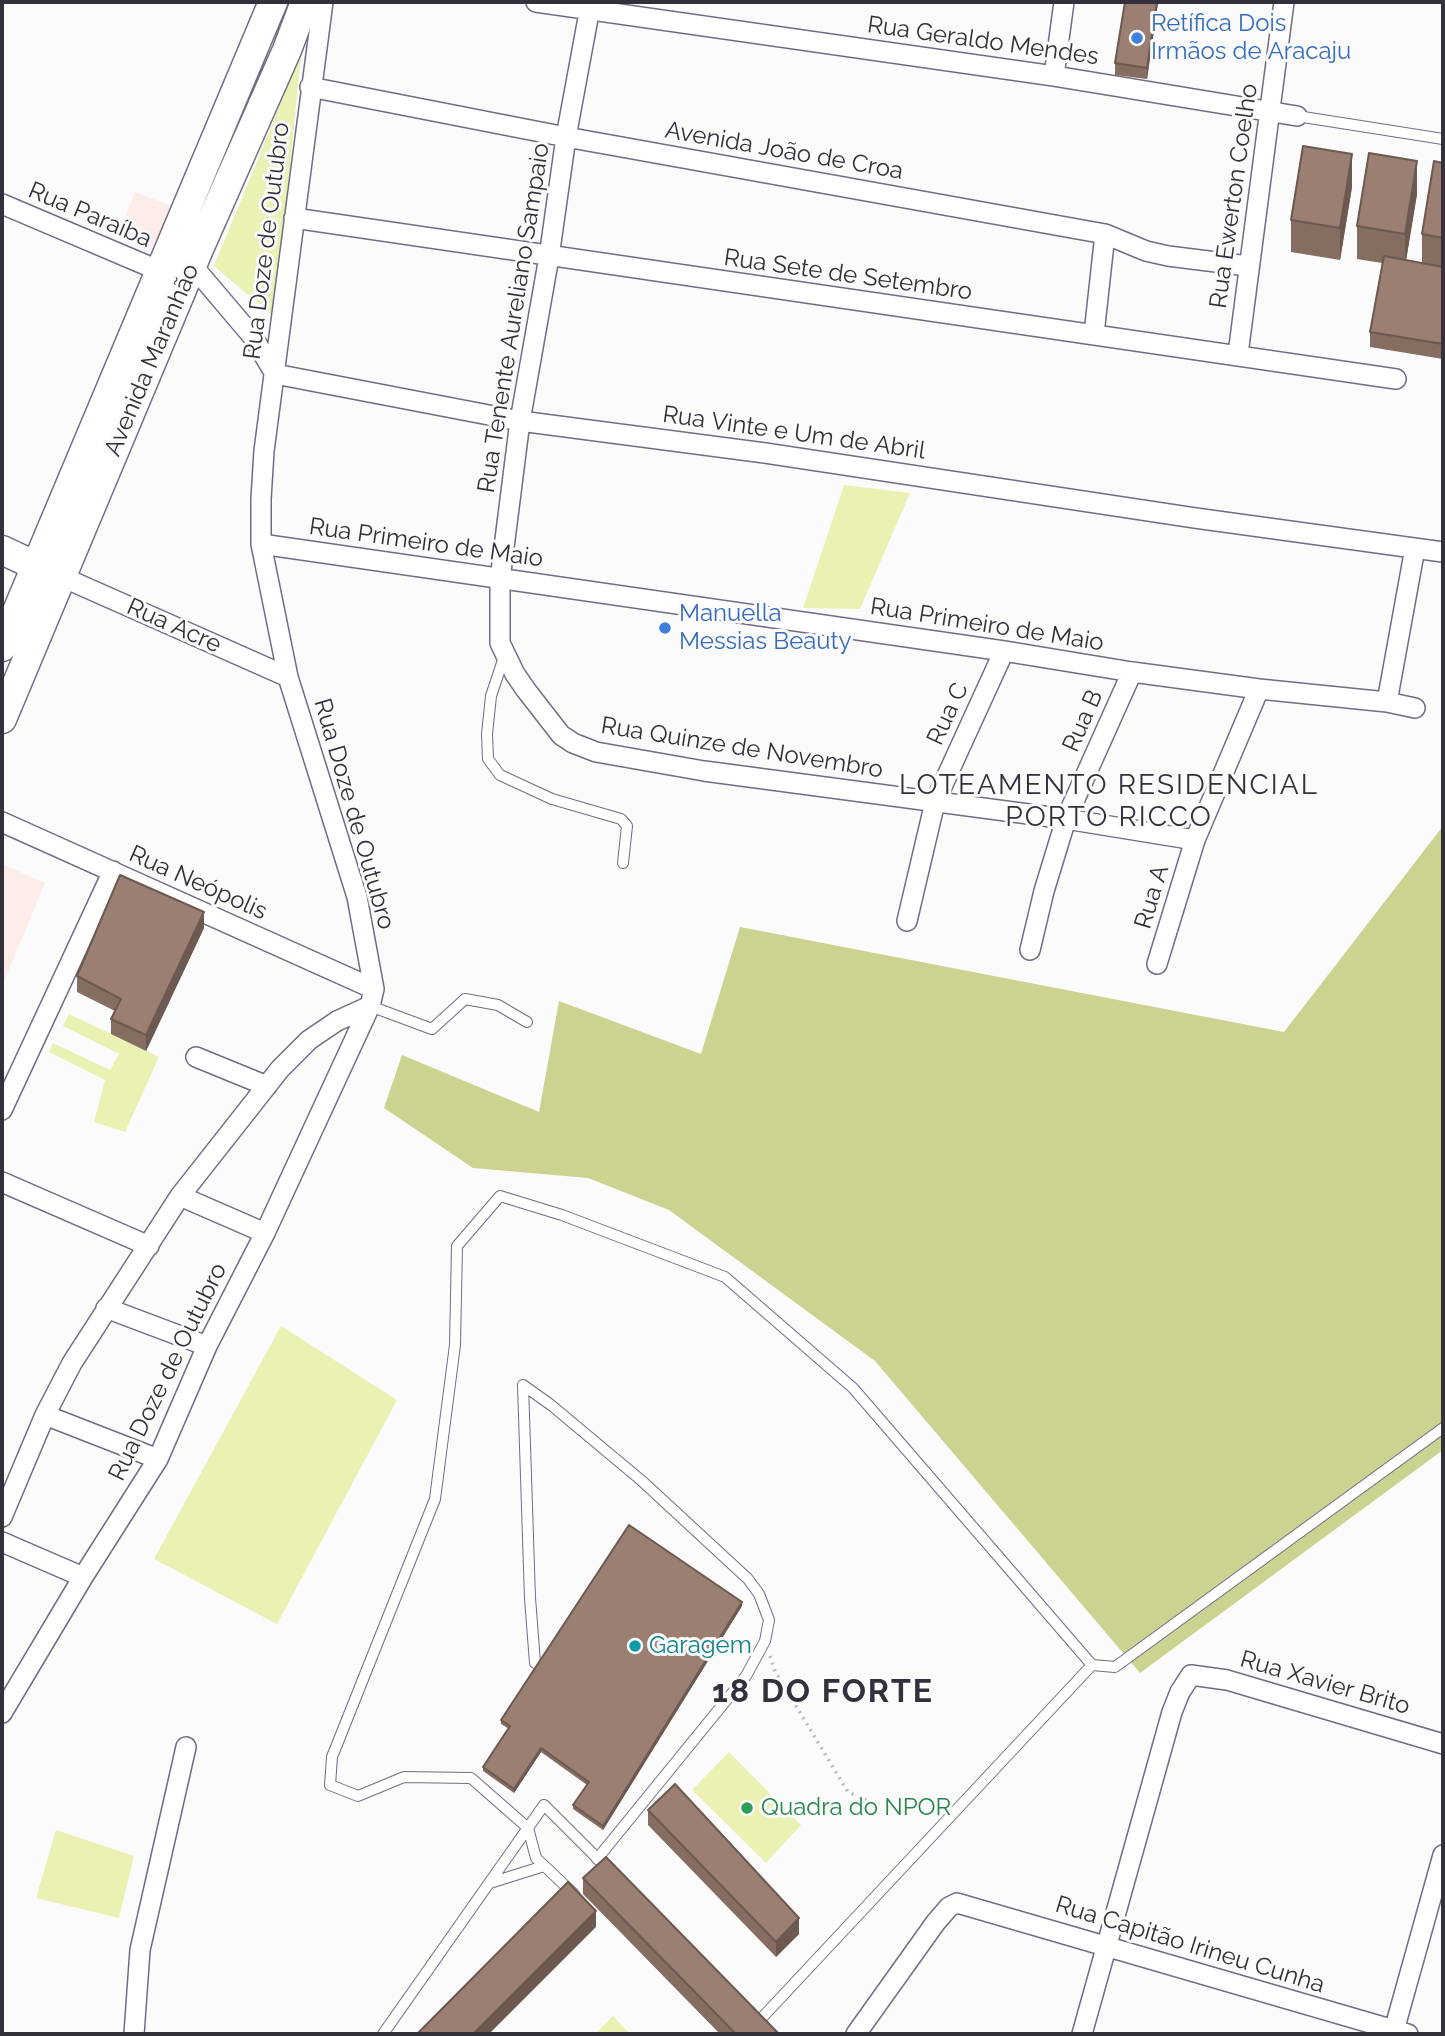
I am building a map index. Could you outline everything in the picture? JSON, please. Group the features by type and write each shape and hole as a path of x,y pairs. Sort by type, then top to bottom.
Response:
{"main road":[{"name":"Avenida Maranhão","path":"2,719 48,571 160,271 273,2"},
{"name":"Avenida Maranhão","path":"2,647 48,571 192,265 287,50 304,2"},
{"name":"Rua Acre","path":"2,550 48,571"}],"street":[{"name":"Rua Doze de Outubro","path":"2,1713 158,1458 207,1346 265,1233 372,997 357,897 288,677 261,544 264,451 323,2"},
{"name":"Rua Geraldo Mendes","path":"536,2 591,6 1054,76 1297,116"},
{"path":"1054,76 1064,2"},
{"name":"Rua Ewerton Coelho","path":"1238,354 1284,2"},
{"name":"Rua Tenente Aureliano Sampaio","path":"502,648 500,579 520,421 550,257 566,137 591,6"},
{"name":"Avenida João de Croa","path":"310,87 566,137 1105,234 1146,251 1248,266"},
{"name":"Rua Paraíba","path":"2,204 160,271"},
{"name":"Rua Sete de Setembro","path":"294,218 1396,379"},
{"path":"1094,334 1105,234"},
{"path":"192,265 253,337 275,374"},
{"name":"Rua Vinte e Um de Abril","path":"275,374 520,421 765,453 1195,518 1443,552"},
{"name":"Rua Primeiro de Maio","path":"261,544 1004,651 1132,672 1387,702 1415,708"},
{"path":"1387,702 1415,548"},
{"name":"Rua Acre","path":"48,571 288,677"},
{"name":"Rua Quinze de Novembro","path":"502,648 515,674 557,731 567,740 585,748 704,771 1066,819 1195,840"},
{"name":"Rua C","path":"906,921 935,802 1004,651"},
{"name":"Rua B","path":"1030,950 1044,891 1066,819 1132,672"},
{"name":"Rua A","path":"1157,964 1195,840 1259,689"},
{"name":"Rua Neópolis","path":"2,822 113,872 372,997"},
{"path":"2,1110 113,872"},
{"path":"2,1517 45,1415 72,1363 180,1196 267,1086 309,1040 372,997"},
{"path":"196,1057 267,1086"},
{"path":"2,1182 149,1246"},
{"path":"180,1196 265,1233"},
{"path":"106,1308 207,1346"},
{"path":"45,1415 158,1458"},
{"path":"2,1542 83,1577"},
{"name":"Rua Xavier Brito","path":"1108,1947 1172,1712 1191,1675 1227,1680 1443,1744"},
{"path":"134,2034 140,1950 186,1747"},
{"path":"1398,2033 1443,1854"},
{"name":"Rua Capitão Irineu Cunha","path":"856,2034 941,1915 957,1903 982,1908 1398,2033"},
{"path":"1082,2034 1108,1947"}],"lane":[{"path":"1297,116 1443,139"},
{"path":"502,648 491,696 488,760 500,775 552,799 621,819 628,826 623,863"},
{"path":"372,997 432,1029 465,999 498,1005 527,1022"},
{"path":"580,1900 536,1858 528,1828 471,1778 404,1777 358,1796 330,1785 332,1757 435,1499 455,1345 457,1247 499,1196 562,1215 725,1277 853,1388 1092,1665 1115,1667 1443,1428"},
{"path":"535,1663 530,1598 523,1385 642,1481 748,1578 759,1594 769,1620 765,1641 746,1676 597,1859"},
{"path":"749,2012 761,2025 1092,1665"},
{"path":"383,2034 544,1805 607,1868"},
{"path":"489,1883 544,1866"}],"path":[{"path":"765,1641 775,1671 848,1792 876,1804 966,1799"}],"shaded area":[{"path":"135,192 174,207 157,246 118,234"},
{"path":"2,864 45,883 2,986"}],"green space":[{"path":"301,54 275,318 214,266"},
{"path":"844,485 910,493 860,609 803,608"},
{"path":"1443,826 1443,1450 1140,1673 875,1361 669,1210 588,1178 473,1168 384,1108 402,1055 539,1112 559,1001 701,1054 740,927 1284,1032"},
{"path":"69,1014 159,1057 125,1132 94,1122 105,1080 49,1052 53,1043 110,1070 119,1054 63,1026"},
{"path":"281,1326 397,1400 277,1624 154,1559"},
{"name":"Quadra do NPOR","path":"729,1752 801,1825 766,1863 692,1790"},
{"path":"56,1830 134,1856 119,1918 36,1898"},
{"path":"613,2016 630,2034 595,2034"}],"building":[{"name":"Retífica Dois Irmãos de Aracaju","path":"1125,2 1157,2 1147,68 1115,63"},
{"path":"1303,146 1352,154 1340,228 1291,220"},
{"path":"1369,153 1417,161 1405,234 1357,226"},
{"path":"1434,161 1443,163 1443,238 1422,234"},
{"path":"1384,256 1443,267 1443,344 1370,332"},
{"path":"120,875 204,912 146,1035 111,1019 121,999 77,976"},
{"name":"Garagem","path":"629,1525 742,1602 603,1826 573,1805 589,1782 541,1748 514,1789 483,1767 510,1726 501,1720"},
{"path":"675,1784 799,1918 776,1942 648,1810"},
{"path":"606,1857 779,2034 736,2034 583,1878"},
{"path":"568,1882 596,1911 473,2034 417,2034"}],"place":[{"name":"Retífica Dois Irmãos de Aracaju","path":"1137,38"},
{"name":"Manuella Messias Beauty","path":"665,628"},
{"name":"Garagem","path":"635,1646"},
{"name":"Quadra do NPOR","path":"747,1808"}],"district":[{"name":"LOTEAMENTO RESIDENCIAL PORTO RICCO","path":"1109,802"},
{"name":"18 DO FORTE","path":"823,1692"}]}
